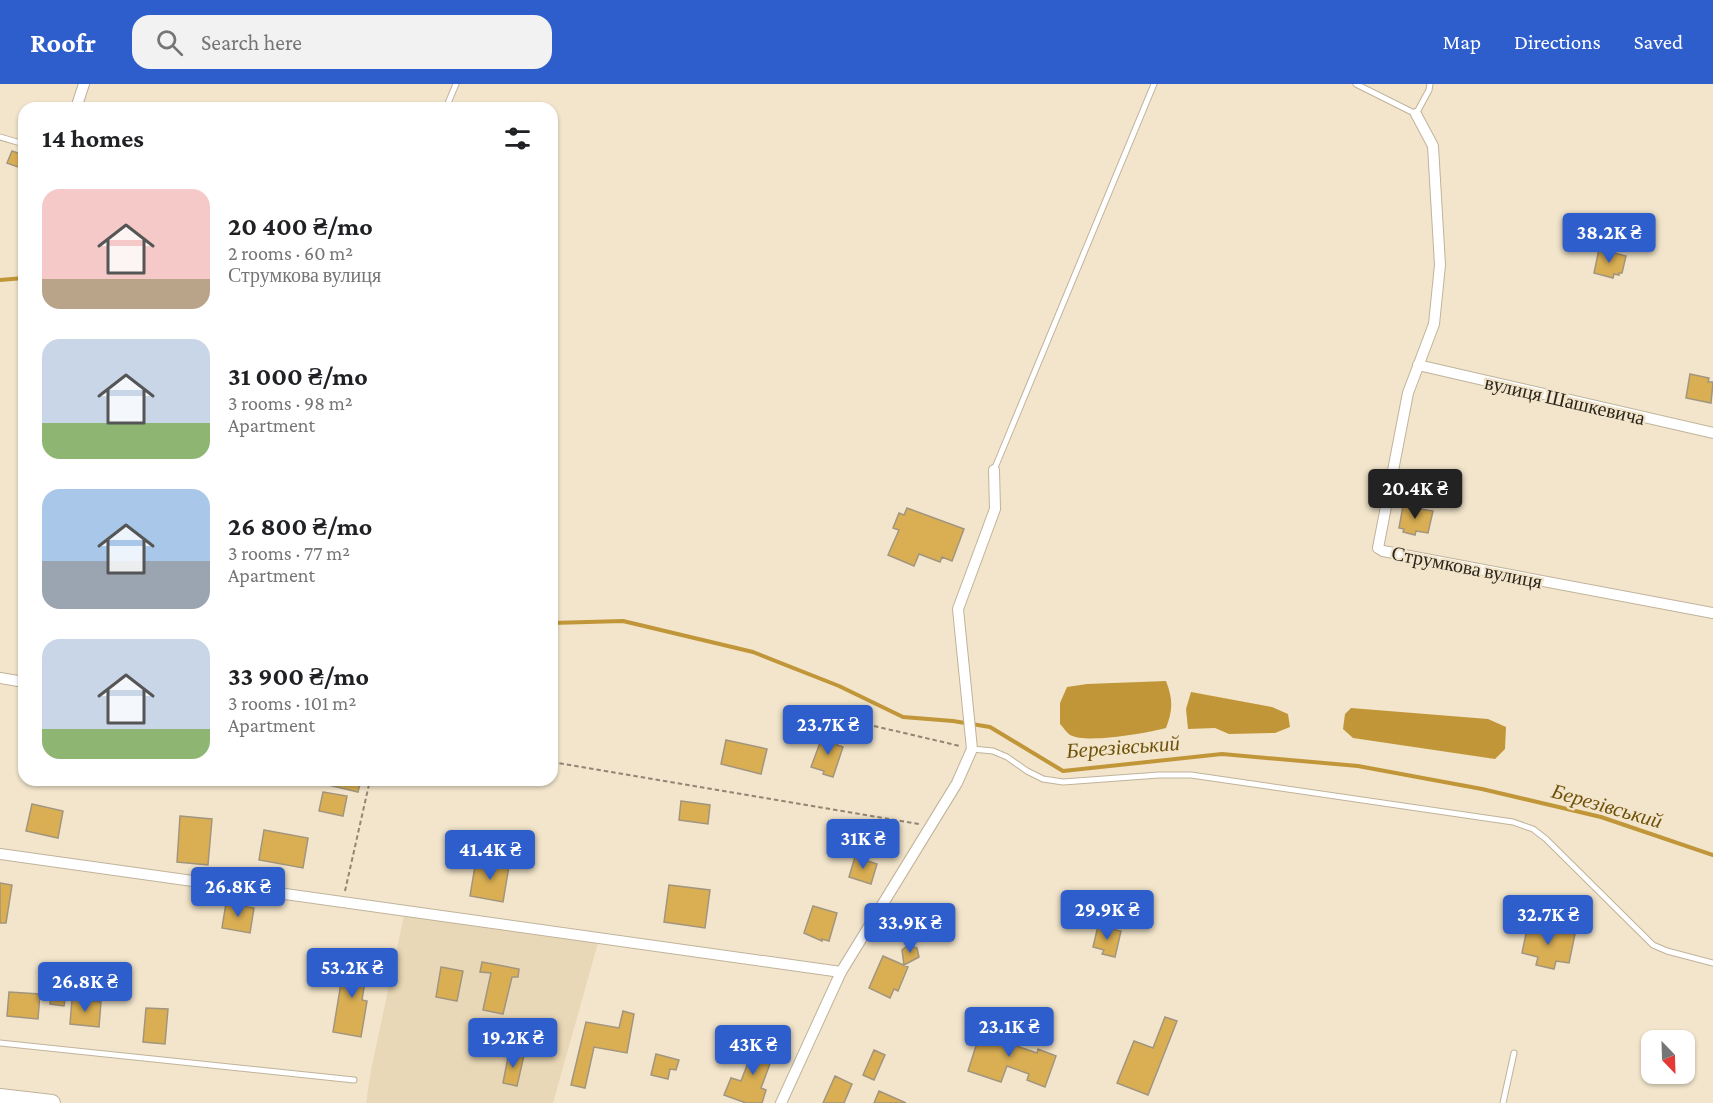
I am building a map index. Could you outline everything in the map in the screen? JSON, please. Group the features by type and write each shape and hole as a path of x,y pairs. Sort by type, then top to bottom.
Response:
{"main road":[{"path":"0,1097 52,1103"}],"street":[{"path":"78,102 84,84"},
{"name":"Струмкова вулиця","path":"1416,114 1433,146 1440,265 1434,324 1408,393 1378,548 1383,551 1713,613"},
{"name":"вулиця Шашкевича","path":"1418,365 1713,433"},
{"path":"781,1103 841,972 957,783 972,749 958,609 995,509 994,470"},
{"path":"0,678 18,681"},
{"path":"0,854 841,972"}],"lane":[{"path":"448,102 456,84"},
{"path":"994,470 1154,84"},
{"path":"1356,84 1416,114 1430,84"},
{"path":"0,137 18,142"},
{"path":"972,749 993,751 1043,779 1063,782 1191,775 1513,822 1533,829 1546,839 1653,945 1713,963"},
{"path":"0,1043 354,1080"},
{"path":"1503,1103 1514,1053"}],"path":[{"path":"874,726 972,749"},
{"path":"558,763 931,826"},
{"path":"342,902 369,786"}],"shaded area":[{"path":"1166,681 1171,704 1166,728 1132,735 1090,738 1070,735 1060,724 1060,703 1067,687"},
{"path":"1191,692 1272,707 1288,714 1290,727 1275,733 1229,734 1215,728 1188,729 1186,709"},
{"path":"1351,708 1488,719 1506,727 1505,749 1495,759 1353,738 1343,729 1345,714"},
{"path":"404,915 598,943 553,1103 366,1103"}],"building":[{"path":"12,151 18,153 18,167 7,163"},
{"path":"1599,249 1626,256 1622,273 1614,274 1613,278 1594,273"},
{"path":"1690,374 1709,378 1708,382 1713,382 1711,403 1686,398"},
{"path":"1403,506 1433,511 1428,533 1416,531 1415,535 1403,532 1404,529 1399,528"},
{"path":"907,508 964,529 952,561 942,557 940,562 919,554 914,566 888,555 899,530 893,528 899,513 904,515"},
{"path":"823,735 838,741 837,745 843,747 833,777 811,767"},
{"path":"726,740 767,749 761,774 721,764"},
{"path":"332,786 360,786 358,792"},
{"path":"323,792 347,796 343,816 319,811"},
{"path":"681,801 710,805 708,824 679,820"},
{"path":"32,804 63,811 58,838 26,831"},
{"path":"180,816 212,819 208,865 177,862"},
{"path":"264,830 308,838 303,868 259,860"},
{"path":"855,857 877,864 871,884 849,877"},
{"path":"476,860 509,866 503,902 470,896"},
{"path":"0,883 12,885 6,923 0,923"},
{"path":"669,885 710,890 705,928 664,922"},
{"path":"226,903 254,908 250,933 222,928"},
{"path":"813,906 837,913 829,941 822,939 822,941 804,933"},
{"path":"1528,924 1575,934 1569,963 1556,961 1554,969 1536,965 1538,957 1522,953"},
{"path":"1098,926 1121,931 1115,957 1102,954 1104,950 1093,947"},
{"path":"908,945 917,948 919,957 904,965 902,950"},
{"path":"883,956 908,967 898,991 894,989 890,998 869,988"},
{"path":"345,958 368,962 362,1000 367,1001 361,1037 333,1032"},
{"path":"482,962 519,969 518,977 512,977 503,1014 483,1010 491,973 480,972"},
{"path":"441,967 463,971 457,1001 436,997"},
{"path":"53,977 68,978 64,1006 50,1004"},
{"path":"9,992 40,994 38,1019 7,1016"},
{"path":"72,999 101,1002 99,1027 70,1024"},
{"path":"146,1008 168,1009 165,1044 143,1042"},
{"path":"623,1011 634,1014 627,1053 594,1047 585,1088 571,1085 586,1022 619,1028"},
{"path":"1165,1017 1177,1021 1148,1095 1117,1083 1134,1041 1153,1048"},
{"path":"982,1027 1016,1038 1014,1045 1037,1053 1038,1049 1056,1056 1045,1087 1027,1080 1029,1074 1007,1066 1001,1082 968,1071"},
{"path":"756,1042 778,1050 773,1062 771,1061 761,1088 766,1090 762,1103 746,1103 724,1095 731,1078 741,1081"},
{"path":"874,1050 885,1055 874,1080 863,1075"},
{"path":"509,1052 524,1055 517,1086 503,1083"},
{"path":"656,1054 679,1060 676,1070 670,1069 668,1079 651,1075"},
{"path":"835,1076 852,1084 844,1103 823,1103"},
{"path":"879,1091 906,1103 874,1103"}],"waterway":[{"name":"Березівський","path":"0,280 18,278"},
{"name":"Березівський","path":"558,623 623,621 753,652 839,686 903,717 990,727 1063,771 1222,754 1358,766 1482,789 1601,817 1713,855"}]}
